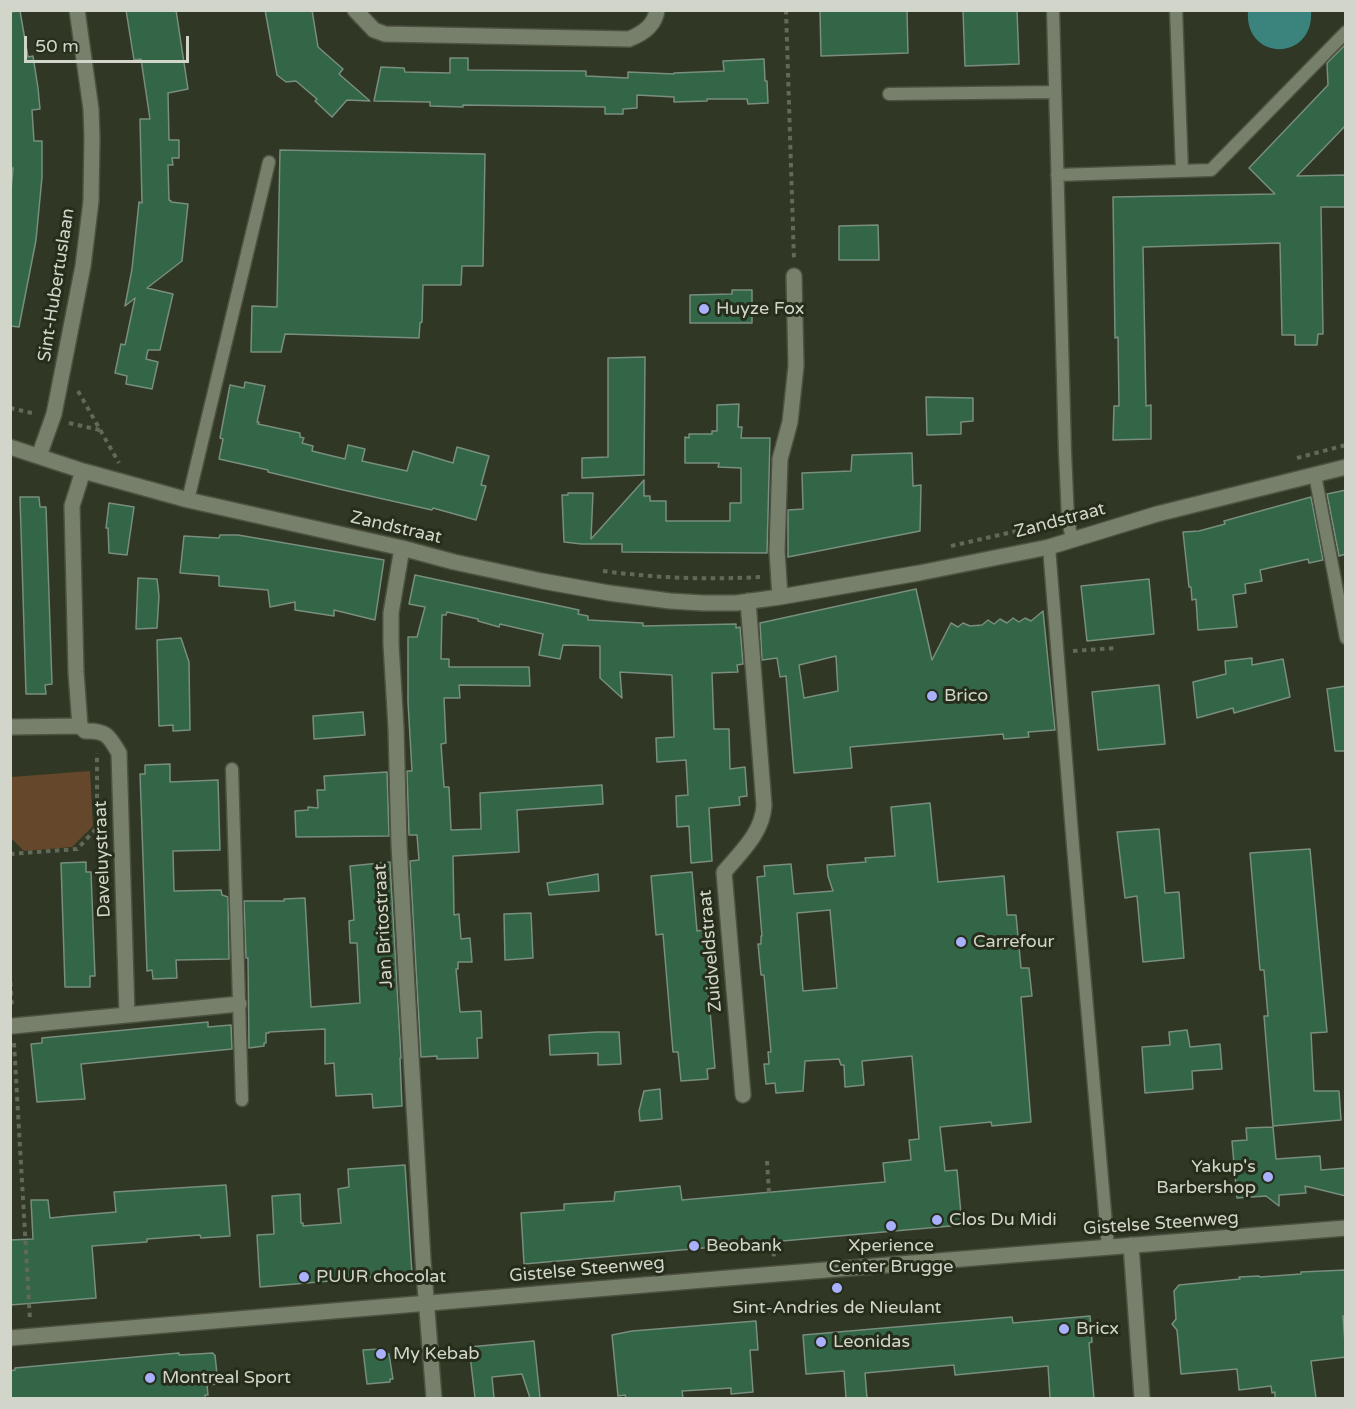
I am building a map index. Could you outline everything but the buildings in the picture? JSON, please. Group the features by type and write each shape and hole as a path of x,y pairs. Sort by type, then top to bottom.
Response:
{"street":[{"name":"Sint-Hubertuslaan","path":"39,456 54,414 83,266 90,201 91,109 77,10"},
{"path":"355,10 374,30 385,34 629,39 641,34 653,23 657,10"},
{"path":"780,597 777,529 780,459 790,422 796,366 794,276"},
{"name":"Zandstraat","path":"10,447 83,471 188,500 402,548 454,562 609,593 670,601 736,603 918,573 1049,547 1157,514 1346,467"},
{"path":"80,726 76,672 72,506 83,471"},
{"name":"Jan Britostraat","path":"402,548 391,613 391,644 402,895 426,1303 434,1398"},
{"name":"Zuidveldstraat","path":"743,1095 724,872 754,836 764,815 748,601"},
{"name":"Daveluystraat","path":"10,728 80,726 85,731 96,731 109,735 119,753 127,1015"},
{"path":"12,1026 239,1004"},
{"name":"Gistelse Steenweg","path":"10,1338 1346,1228"},
{"path":"1131,1245 1142,1398"}],"lane":[{"path":"1053,10 1064,430 1068,519 1072,540"},
{"path":"1176,10 1182,171"},
{"path":"1058,175 1211,170 1346,32"},
{"path":"890,94 1055,92"},
{"path":"188,500 268,162"},
{"path":"1315,475 1346,638"},
{"path":"1049,547 1108,1247"},
{"path":"232,769 242,1100"}],"path":[{"path":"786,10 794,276"},
{"path":"76,389 122,464 104,458 99,475"},
{"path":"1295,459 1346,445"},
{"path":"941,548 1068,519"},
{"path":"598,571 642,576 714,579 779,577"},
{"path":"1057,652 1116,648"},
{"path":"10,854 77,849 97,828 96,731"},
{"path":"10,973 31,1336"},
{"path":"767,1161 770,1193"}],"shaded area":[{"path":"90,771 93,826 72,847 24,851 11,838 11,777"}],"water":[{"path":"1311,10 1309,27 1302,39 1292,47 1280,49 1267,47 1257,40 1250,28 1248,11"}],"place":[{"name":"Huyze Fox","path":"704,309"},
{"name":"Brico","path":"932,696"},
{"name":"Carrefour","path":"961,942"},
{"name":"Yakup's Barbershop","path":"1268,1177"},
{"name":"Clos Du Midi","path":"937,1220"},
{"name":"Xperience Center Brugge","path":"891,1226"},
{"name":"Beobank","path":"694,1246"},
{"name":"PUUR chocolat","path":"304,1277"},
{"name":"Sint-Andries de Nieulant","path":"837,1288"},
{"name":"Bricx","path":"1064,1329"},
{"name":"Leonidas","path":"821,1342"},
{"name":"My Kebab","path":"381,1354"},
{"name":"Montreal Sport","path":"150,1378"}]}
